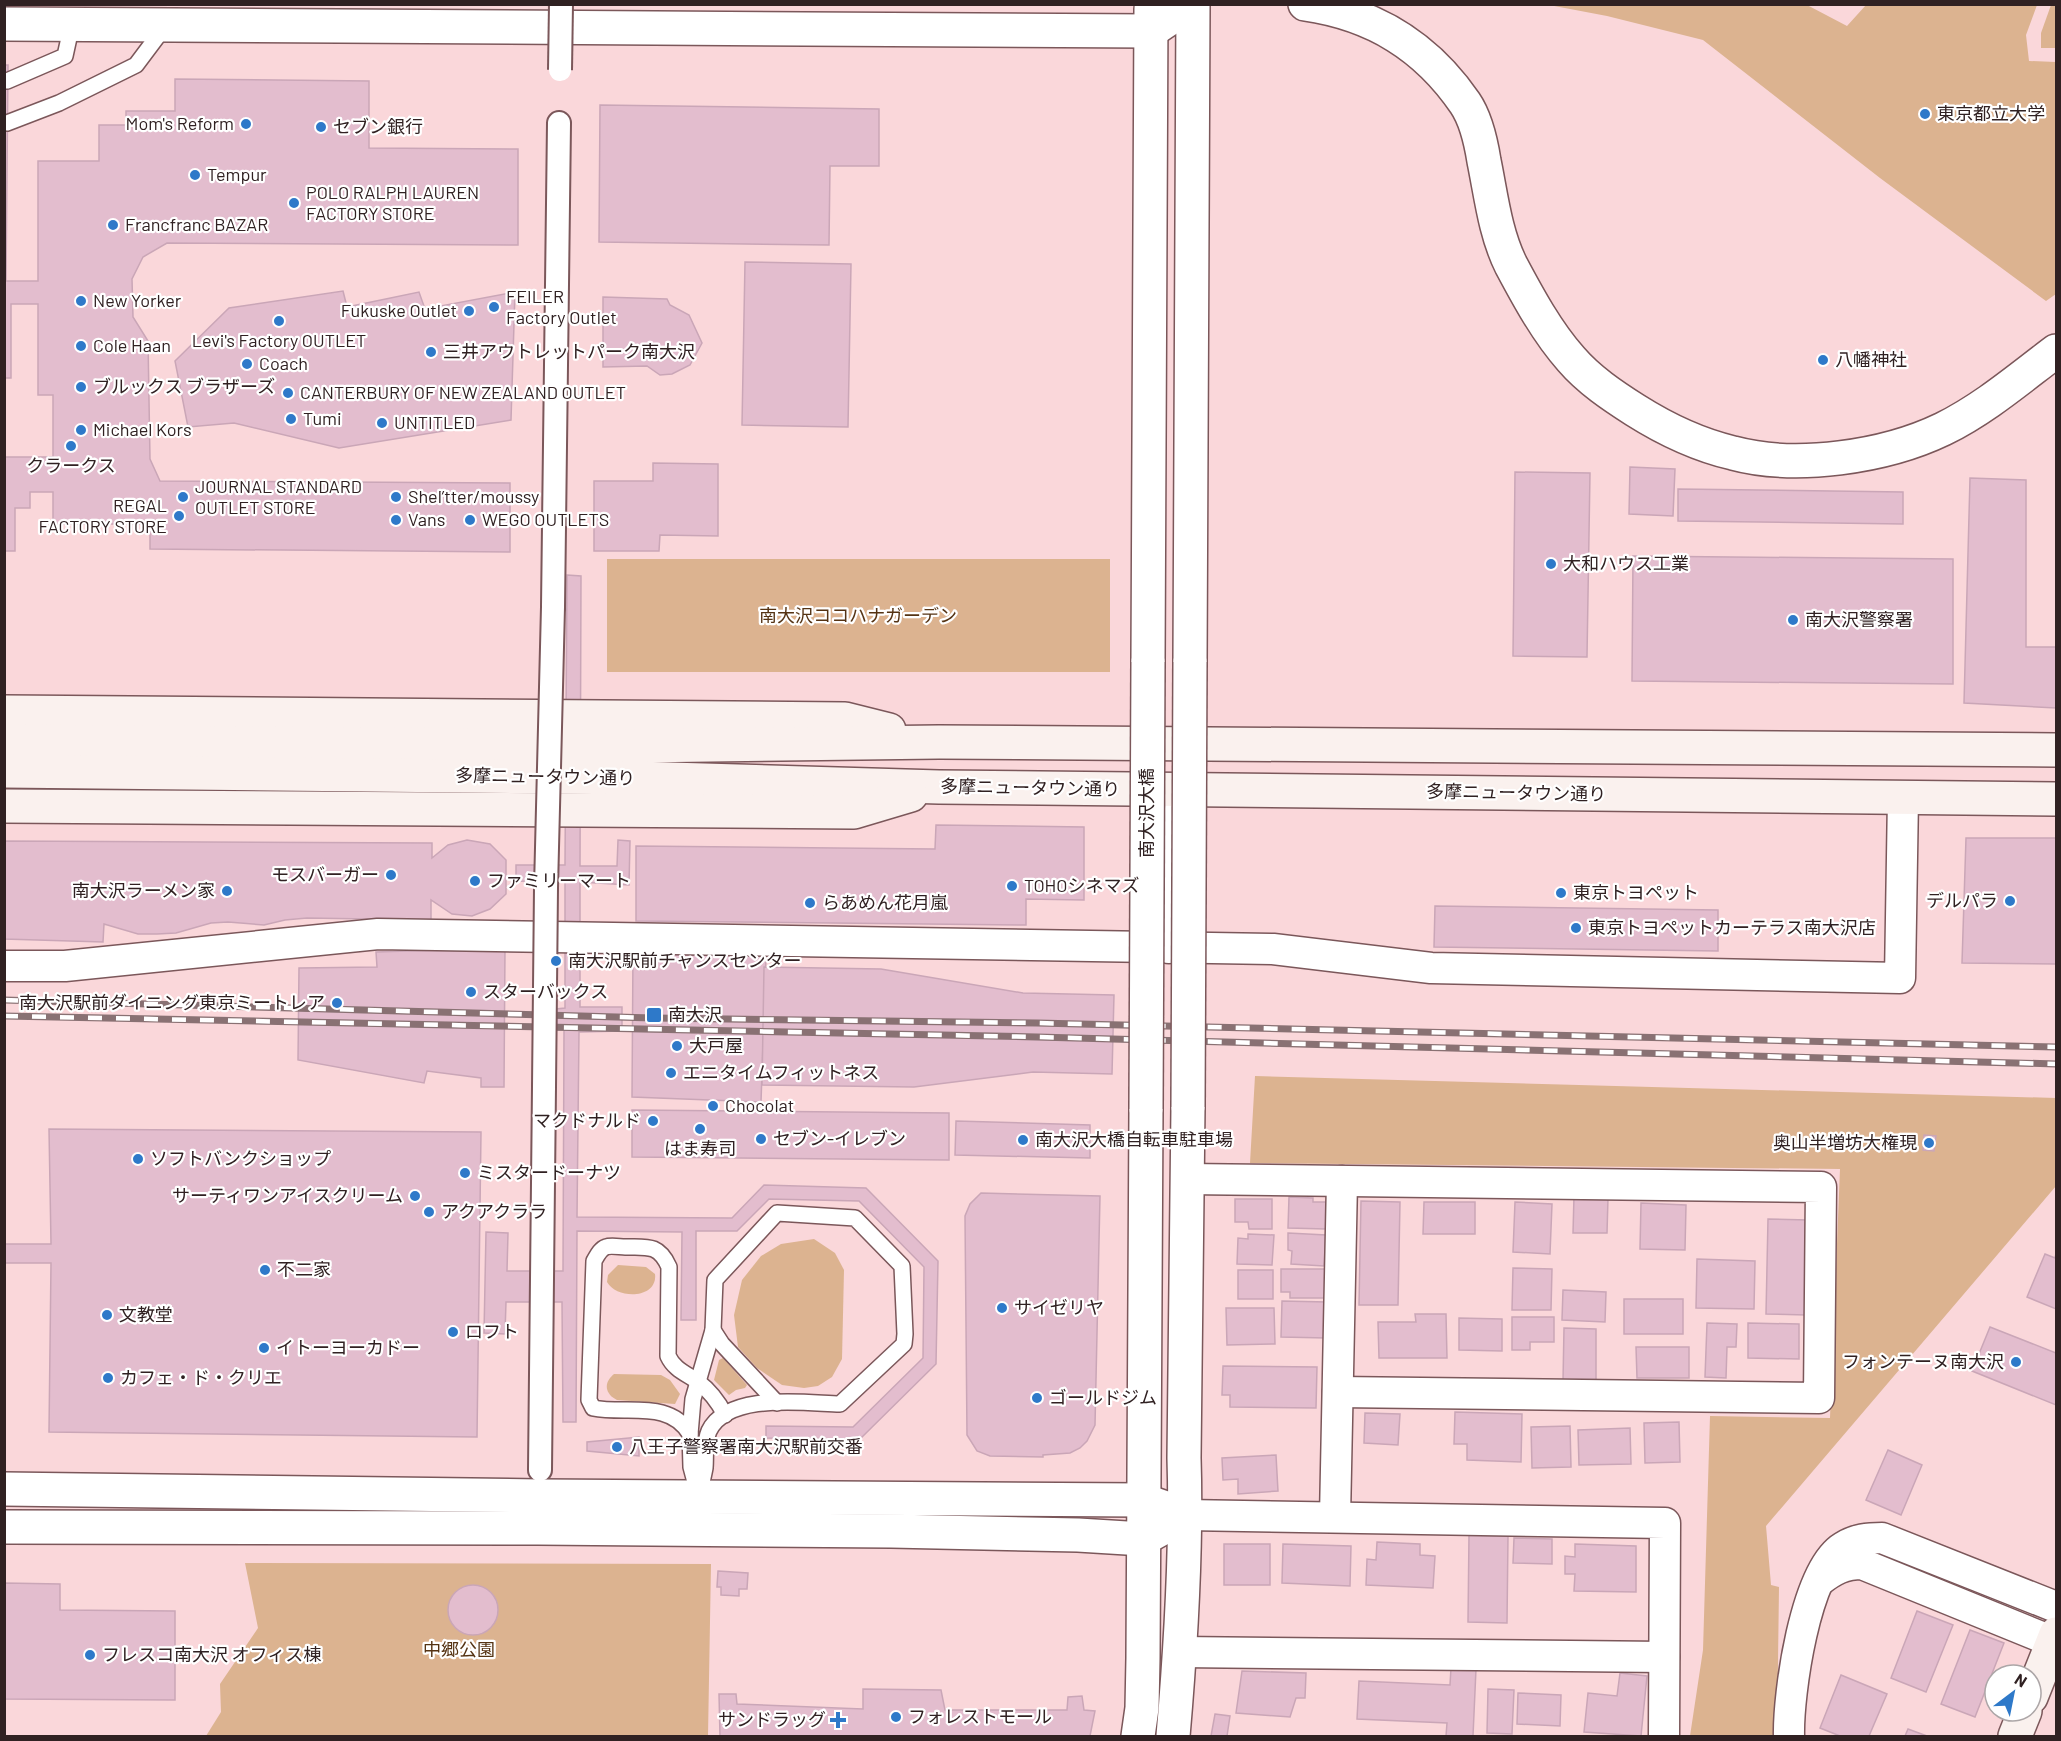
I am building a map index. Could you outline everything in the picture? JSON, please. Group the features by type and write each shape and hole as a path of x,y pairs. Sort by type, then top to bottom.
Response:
{"main road":[{"path":"4,712 845,719 939,742"},
{"name":"多摩ニュータウン通り","path":"4,741 638,746 939,742 2056,750"},
{"name":"多摩ニュータウン通り","path":"4,771 636,778 939,787 2056,799"},
{"path":"4,806 854,812 939,787"},
{"path":"2043,1668 2055,1640"}],"street":[{"path":"560,70 561,4"},
{"path":"4,24 166,25 1151,18 1192,4 1188,1107 1184,1458 1186,1515 1180,1652 1173,1737"},
{"path":"1305,4 1334,8 1371,22 1410,44 1445,75 1467,106 1480,138 1496,221 1510,263 1546,326 1572,360 1611,395 1654,422 1735,454 1785,460 1827,460 1870,453 1911,442 1953,423 1973,412 2056,351"},
{"name":"南大沢大橋","path":"1138,1737 1142,1708 1143,1658 1151,18"},
{"path":"540,1470 546,888 553,607 559,123"},
{"path":"1169,948 1171,789"},
{"path":"4,966 64,966 378,934 1273,949 1431,968 1900,978 1903,797"},
{"path":"1187,1179 1821,1187 1820,1398 1338,1392"},
{"path":"1335,1517 1342,1180"},
{"path":"4,1489 1143,1500 1186,1515 1665,1523 1664,1737"},
{"path":"4,1527 891,1531 1078,1535 1143,1539 1186,1515"},
{"path":"1789,1737 1789,1718 1809,1602 1829,1561 1841,1548 1861,1539 1882,1538 2056,1607"},
{"path":"1819,1581 1833,1570 1848,1564 1862,1564 2055,1640"},
{"path":"1180,1652 1664,1657"}],"lane":[{"path":"7,81 65,56 72,24"},
{"path":"7,123 59,103 136,64 166,25"},
{"path":"699,1497 691,1467 690,1434 693,1399 713,1330 715,1280 777,1213 855,1218 902,1266 904,1344 840,1404 757,1403 740,1407 717,1419 706,1438 705,1467 699,1497 699,1531"},
{"path":"690,1434 685,1425 674,1417 659,1411 606,1411 593,1408 589,1400 594,1261 600,1251 606,1247 649,1247 656,1249 665,1257 669,1267 668,1356 672,1364 698,1382 719,1402 725,1415"},
{"path":"713,1330 722,1344 777,1403"}],"green space":[{"name":"東京都立大学","path":"1549,5 1807,5 1847,26 1866,5 2037,5 2026,35 2029,61 2056,62 2056,294 2046,301 1880,178 1703,40 1607,16"},
{"path":"2051,5 2056,5 2056,48 2041,48 2041,33"},
{"name":"南大沢ココハナガーデン","path":"607,559 1110,559 1110,672 607,672"},
{"path":"1255,1076 2056,1098 2056,1186 1766,1526 1771,1585 1779,1587 1777,1736 1690,1736 1703,1650 1710,1416 1830,1418 1840,1169 1250,1163"},
{"path":"814,1239 835,1253 844,1270 842,1359 832,1377 818,1386 804,1388 782,1385 757,1368 738,1347 734,1315 742,1280 761,1256 781,1244"},
{"path":"618,1265 646,1267 655,1274 654,1282 644,1292 627,1294 619,1292 607,1282 608,1275"},
{"path":"723,1358 747,1385 729,1395 714,1380 719,1360"},
{"path":"614,1374 661,1375 670,1380 680,1394 675,1404 617,1400 610,1395 607,1388 610,1377"},
{"name":"中郷公園","path":"245,1563 711,1564 708,1736 206,1736 221,1712 220,1684 258,1628"}],"building":[{"path":"4,65 8,65 6,281 38,281 38,161 99,161 99,125 126,125 126,111 175,111 175,79 369,81 369,148 518,149 518,245 167,243 143,257 132,279 133,317 148,341 150,459 160,481 510,483 510,552 150,549 150,524 53,524 53,492 30,492 30,508 15,508 15,551 4,551 4,457 53,457 53,395 38,395 38,304 11,304 11,378 4,378"},
{"path":"600,105 879,109 879,166 830,166 829,245 599,242"},
{"path":"745,262 851,264 848,427 742,425"},
{"path":"343,291 347,307 419,292 425,309 515,292 511,420 339,448 234,423 188,427 175,361 229,308"},
{"path":"603,297 667,299 670,305 689,315 702,343 690,365 672,374 660,375 647,366 603,367"},
{"path":"653,463 718,464 718,536 660,535 659,551 594,551 594,481 653,481"},
{"path":"1630,467 1675,469 1673,516 1629,514"},
{"name":"大和ハウス工業","path":"1515,472 1590,473 1587,657 1513,656"},
{"path":"1970,478 2026,480 2026,647 2056,647 2056,708 1964,703"},
{"path":"1678,489 1903,492 1903,524 1678,521"},
{"name":"南大沢警察署","path":"1633,556 1953,559 1953,684 1632,681"},
{"path":"567,575 581,576 580,866 617,866 618,840 630,841 629,885 580,882 580,1007 622,1007 622,1031 579,1032 577,1217 732,1218 764,1185 866,1188 938,1261 936,1364 860,1439 766,1438 766,1426 853,1427 923,1358 924,1267 859,1201 769,1199 737,1231 696,1231 696,1320 681,1320 682,1232 577,1231 576,1422 563,1422 562,1302 506,1302 505,1334 484,1333 486,1232 508,1233 507,1271 563,1271 564,1030 557,1030 556,1009 565,1008 565,882 516,881 516,865 565,865"},
{"path":"936,825 1084,827 1084,900 1026,899 1026,925 636,921 636,846 935,849"},
{"name":"デルパラ","path":"1966,838 2056,838 2056,964 1962,963"},
{"path":"467,840 490,844 506,860 506,894 490,909 472,916 452,914 431,900 431,920 307,918 264,925 228,922 211,923 176,933 157,934 138,934 104,924 103,942 4,939 4,841 432,843 432,858 448,845"},
{"name":"東京トヨペットカーテラス南大沢店","path":"1435,906 1718,910 1718,951 1434,947"},
{"path":"505,948 504,1087 481,1087 481,1078 427,1071 424,1083 298,1060 299,968 377,967 376,952"},
{"path":"633,951 653,954 766,956 761,1102 632,1097"},
{"path":"764,967 881,969 1023,993 1114,995 1112,1074 1033,1072 914,1087 762,1085"},
{"path":"632,1110 949,1113 949,1160 632,1157"},
{"name":"南大沢大橋自転車駐車場","path":"956,1121 1090,1125 1090,1158 955,1155"},
{"name":"イトーヨーカドー","path":"49,1129 481,1132 477,1437 49,1432 51,1263 4,1263 4,1244 51,1244"},
{"name":"奥山半増坊大権現","path":"1924,1135 1936,1136 1934,1151 1923,1150"},
{"path":"981,1193 1100,1196 1095,1425 1087,1441 1070,1453 1043,1455 1043,1457 990,1456 977,1451 967,1435 965,1216 970,1204"},
{"path":"1574,1196 1608,1198 1607,1233 1573,1233"},
{"path":"1289,1197 1313,1198 1313,1202 1327,1202 1326,1229 1288,1228"},
{"path":"1235,1199 1272,1199 1272,1229 1249,1229 1248,1222 1235,1222"},
{"path":"1361,1201 1400,1202 1398,1305 1359,1305"},
{"path":"1424,1202 1475,1202 1475,1234 1423,1234"},
{"path":"1515,1202 1552,1204 1550,1254 1513,1252"},
{"path":"1641,1203 1686,1205 1685,1250 1640,1249"},
{"path":"1768,1219 1808,1220 1806,1315 1766,1314"},
{"path":"1288,1233 1326,1235 1324,1266 1291,1264 1292,1251 1288,1250"},
{"path":"1248,1234 1274,1235 1272,1265 1237,1264 1238,1238 1248,1239"},
{"path":"2045,1254 2055,1258 2056,1254 2056,1309 2027,1297"},
{"path":"1697,1259 1755,1261 1754,1309 1696,1308"},
{"path":"1513,1268 1552,1269 1551,1310 1512,1310"},
{"path":"1281,1269 1327,1269 1327,1298 1290,1298 1290,1292 1281,1292"},
{"path":"1238,1270 1273,1270 1273,1299 1238,1299"},
{"path":"1563,1290 1606,1292 1605,1322 1562,1320"},
{"path":"1624,1299 1683,1299 1683,1334 1624,1334"},
{"path":"1282,1301 1327,1302 1326,1338 1281,1337"},
{"path":"1226,1308 1274,1308 1275,1344 1227,1345"},
{"path":"1415,1314 1446,1314 1447,1358 1379,1358 1378,1322 1416,1322"},
{"path":"1512,1317 1554,1317 1554,1342 1530,1342 1530,1350 1512,1350"},
{"path":"1459,1318 1502,1319 1502,1351 1459,1350"},
{"path":"1707,1323 1737,1324 1736,1347 1727,1347 1726,1378 1705,1377"},
{"path":"1748,1323 1799,1324 1799,1359 1748,1358"},
{"name":"フォンテーヌ南大沢","path":"1990,1327 2056,1353 2056,1405 1972,1371"},
{"path":"1564,1328 1596,1329 1596,1381 1563,1381"},
{"path":"1636,1347 1689,1347 1689,1378 1637,1378"},
{"path":"1223,1366 1317,1367 1316,1408 1230,1407 1230,1395 1222,1395"},
{"path":"1455,1412 1522,1414 1521,1462 1467,1460 1467,1444 1454,1444"},
{"path":"1365,1413 1400,1414 1398,1445 1364,1443"},
{"path":"1679,1422 1680,1462 1645,1463 1644,1423"},
{"path":"1570,1426 1571,1467 1532,1468 1531,1427"},
{"path":"1630,1428 1631,1464 1579,1465 1578,1430"},
{"path":"639,1437 639,1456 587,1451 587,1442"},
{"path":"1888,1450 1922,1465 1901,1515 1866,1500"},
{"path":"1276,1455 1278,1491 1238,1494 1238,1479 1223,1480 1222,1458"},
{"path":"1469,1535 1508,1536 1507,1623 1468,1622"},
{"path":"1514,1538 1552,1539 1552,1564 1513,1563"},
{"path":"1377,1542 1420,1544 1420,1555 1435,1556 1433,1588 1366,1585 1367,1559 1376,1560"},
{"path":"1224,1544 1270,1544 1270,1585 1224,1585"},
{"path":"1283,1544 1351,1546 1350,1586 1282,1583"},
{"path":"1575,1544 1636,1546 1636,1592 1574,1591 1575,1574 1565,1574 1565,1556 1575,1557"},
{"path":"718,1571 748,1573 747,1589 739,1589 739,1596 721,1595 721,1587 717,1587"},
{"name":"フレスコ南大沢 オフィス棟","path":"4,1583 60,1584 60,1610 175,1611 175,1700 4,1699"},
{"path":"473,1585 491,1592 498,1610 491,1628 473,1635 455,1628 448,1610 455,1592"},
{"path":"1917,1611 1953,1625 1926,1692 1891,1678"},
{"path":"1970,1630 2004,1643 1996,1663 1983,1663 1983,1697 1975,1717 1941,1704"},
{"path":"1451,1668 1476,1669 1473,1736 1446,1736 1447,1723 1357,1719 1359,1681 1450,1685"},
{"path":"1242,1671 1306,1673 1305,1698 1296,1698 1290,1717 1236,1713"},
{"path":"1620,1673 1647,1676 1641,1736 1584,1732 1588,1693 1617,1696"},
{"path":"1841,1675 1887,1694 1869,1736 1840,1736 1820,1728"},
{"path":"863,1689 941,1690 945,1710 1067,1710 1068,1697 1082,1696 1084,1710 1095,1711 1090,1736 720,1736 719,1694 736,1694 737,1704 863,1709"},
{"path":"1488,1689 1514,1690 1512,1734 1487,1733"},
{"path":"1518,1693 1561,1695 1560,1726 1517,1724"},
{"path":"1215,1714 1230,1716 1227,1736 1211,1736"},
{"path":"1908,1729 1927,1736 1905,1736"}],"railway":[{"path":"4,1000 653,1018 1037,1023 2056,1047"},
{"path":"4,1016 1037,1037 2056,1064"}],"place":[{"name":"東京都立大学","path":"1925,114"},
{"name":"Mom's Reform","path":"246,124"},
{"name":"セブン銀行","path":"321,127"},
{"name":"Tempur","path":"195,175"},
{"name":"POLO RALPH LAUREN FACTORY STORE","path":"294,203"},
{"name":"Francfranc BAZAR","path":"113,225"},
{"name":"New Yorker","path":"81,301"},
{"name":"FEILER Factory Outlet","path":"494,307"},
{"name":"Fukuske Outlet","path":"469,311"},
{"name":"Levi's Factory OUTLET","path":"279,321"},
{"name":"Cole Haan","path":"81,346"},
{"name":"三井アウトレットパーク南大沢","path":"431,352"},
{"name":"八幡神社","path":"1823,360"},
{"name":"Coach","path":"247,364"},
{"name":"ブルックス ブラザーズ","path":"81,387"},
{"name":"CANTERBURY OF NEW ZEALAND OUTLET","path":"288,393"},
{"name":"Tumi","path":"291,419"},
{"name":"UNTITLED","path":"382,423"},
{"name":"Michael Kors","path":"81,430"},
{"name":"クラークス","path":"71,446"},
{"name":"JOURNAL STANDARD OUTLET STORE","path":"183,497"},
{"name":"Shel’tter/moussy","path":"396,497"},
{"name":"REGAL FACTORY STORE","path":"179,516"},
{"name":"Vans","path":"396,520"},
{"name":"WEGO OUTLETS","path":"470,520"},
{"name":"大和ハウス工業","path":"1551,564"},
{"name":"南大沢警察署","path":"1793,620"},
{"name":"モスバーガー","path":"391,875"},
{"name":"ファミリーマート","path":"475,881"},
{"name":"TOHOシネマズ","path":"1012,886"},
{"name":"南大沢ラーメン家","path":"227,891"},
{"name":"東京トヨペット","path":"1561,893"},
{"name":"デルパラ","path":"2010,901"},
{"name":"らあめん花月嵐","path":"810,903"},
{"name":"東京トヨペットカーテラス南大沢店","path":"1576,928"},
{"name":"南大沢駅前チャンスセンター","path":"556,961"},
{"name":"スターバックス","path":"471,992"},
{"name":"南大沢駅前ダイニング東京ミートレア","path":"337,1003"},
{"name":"南大沢","path":"654,1015"},
{"name":"大戸屋","path":"677,1046"},
{"name":"エニタイムフィットネス","path":"671,1073"},
{"name":"Chocolat","path":"713,1106"},
{"name":"マクドナルド","path":"653,1121"},
{"name":"はま寿司","path":"700,1129"},
{"name":"セブン-イレブン","path":"761,1139"},
{"name":"南大沢大橋自転車駐車場","path":"1023,1140"},
{"name":"奥山半増坊大権現","path":"1929,1143"},
{"name":"ソフトバンクショップ","path":"138,1159"},
{"name":"ミスタードーナツ","path":"465,1173"},
{"name":"サーティワンアイスクリーム","path":"415,1196"},
{"name":"アクアクララ","path":"429,1212"},
{"name":"不二家","path":"265,1270"},
{"name":"サイゼリヤ","path":"1002,1308"},
{"name":"文教堂","path":"107,1315"},
{"name":"ロフト","path":"453,1332"},
{"name":"イトーヨーカドー","path":"264,1348"},
{"name":"フォンテーヌ南大沢","path":"2016,1362"},
{"name":"カフェ・ド・クリエ","path":"108,1378"},
{"name":"ゴールドジム","path":"1037,1398"},
{"name":"八王子警察署南大沢駅前交番","path":"617,1447"},
{"name":"フレスコ南大沢 オフィス棟","path":"90,1655"},
{"name":"フォレストモール","path":"896,1717"},
{"name":"サンドラッグ","path":"838,1720"}]}
